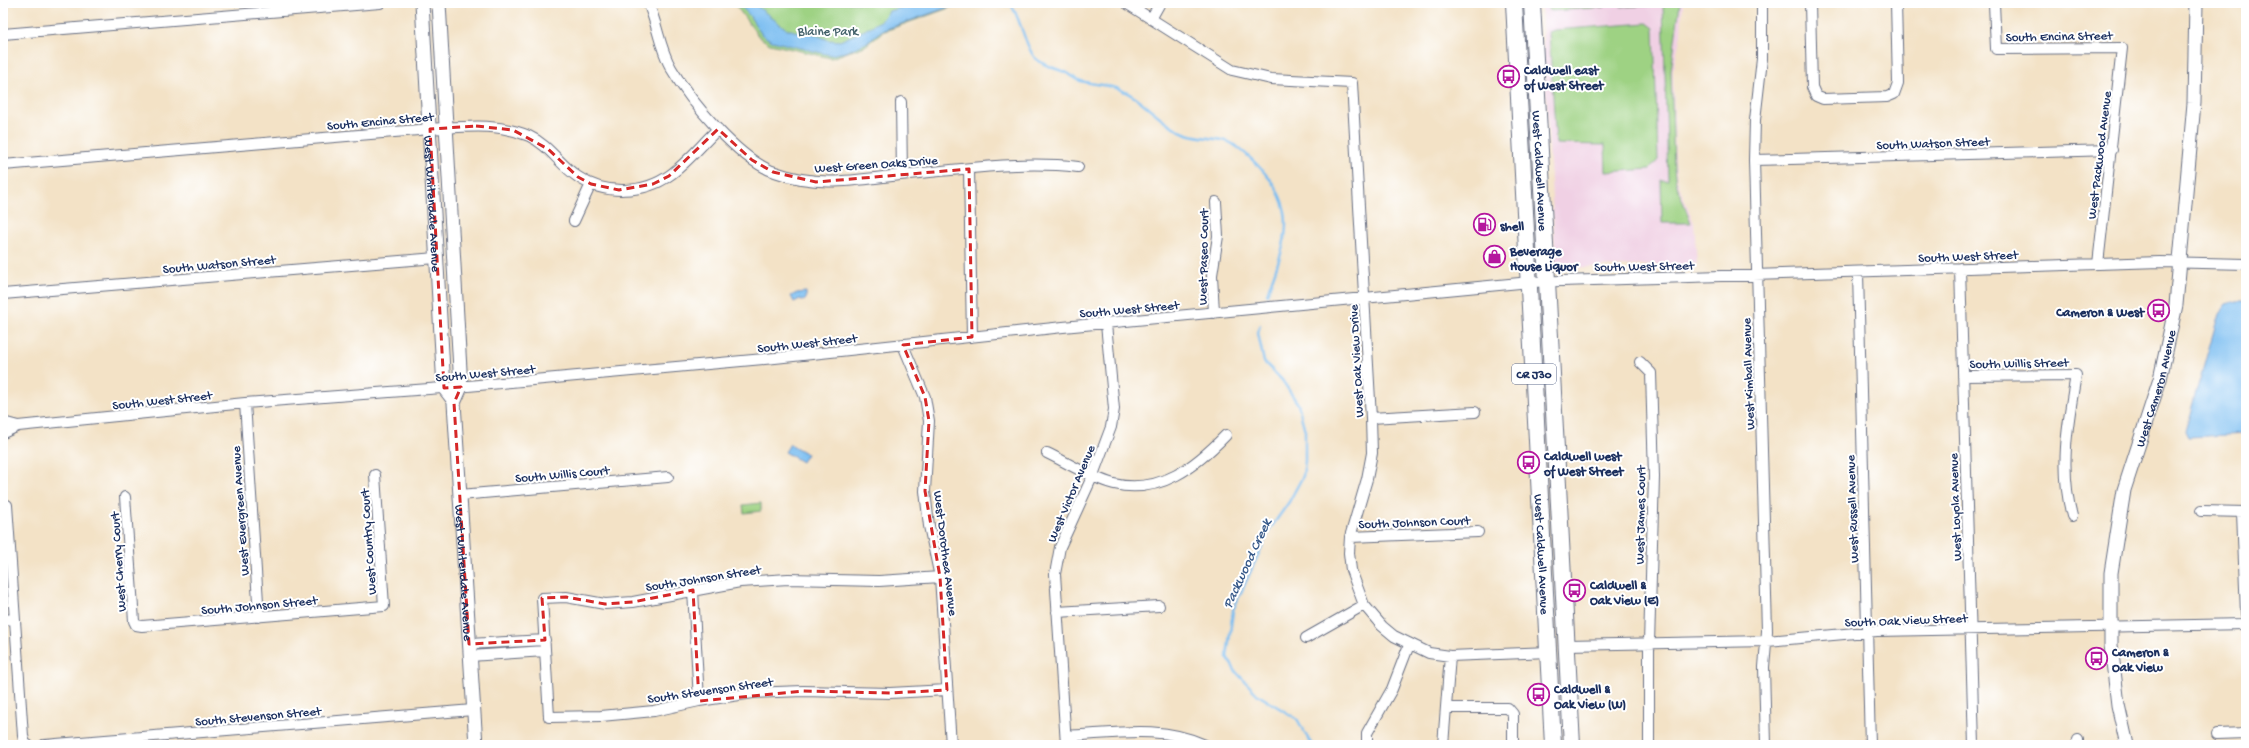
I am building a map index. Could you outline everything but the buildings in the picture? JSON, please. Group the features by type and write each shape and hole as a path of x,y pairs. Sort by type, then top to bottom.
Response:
{"main road":[{"name":"West Caldwell Avenue","path":"1514,3 1530,282 1553,745"},
{"path":"1523,3 1525,17 1534,26"},
{"name":"West Caldwell Avenue","path":"1532,3 1572,745"},
{"path":"1543,545 1553,570 1558,637 1566,645"}],"street":[{"path":"3,34 380,3"},
{"name":"West Whitendale Avenue","path":"422,3 444,388"},
{"name":"West Whitendale Avenue","path":"439,3 461,387 454,401 476,745"},
{"name":"West Green Oaks Drive","path":"648,3 659,41 671,68 686,90 718,128 752,160 773,172 800,180 833,182 1029,164 1078,166"},
{"path":"1126,3 1151,19 1160,3"},
{"name":"West Kimball Avenue","path":"1762,3 1762,60 1755,120 1754,160 1767,640 1764,667 1766,745"},
{"path":"1810,3 1812,87 1816,96 1823,99 1887,97 1894,94 1898,83 1896,3"},
{"name":"South Encina Street","path":"1994,3 1996,49 2122,48"},
{"name":"West Cameron Avenue","path":"2127,745 2117,692 2110,626 2111,574 2119,513 2131,467 2165,361 2175,316 2181,262 2195,83 2196,3"},
{"name":"West Oak View Drive","path":"1151,19 1232,70 1271,79 1352,83 1365,299 1372,452 1368,479 1350,537 1351,570 1364,605 1382,626 1409,645 1429,653 1450,656 1548,652"},
{"name":"West Packwood Avenue","path":"2098,264 2112,150 2122,48"},
{"path":"901,102 902,175"},
{"name":"South Encina Street","path":"3,165 430,129 496,127 518,132 530,137 548,149 568,169 591,184 620,190 653,184 669,176 718,128"},
{"name":"South Watson Street","path":"1754,160 2112,150"},
{"path":"969,169 972,336"},
{"path":"574,221 591,184"},
{"name":"West Paseo Court","path":"1214,313 1212,275 1218,236 1216,202"},
{"name":"South Watson Street","path":"3,294 436,258"},
{"name":"South West Street","path":"3,433 18,426 245,403 461,387 903,345 972,336 1530,282 1858,273 2098,264 2181,262 2246,264"},
{"name":"West Loyola Avenue","path":"1960,268 1974,745"},
{"name":"West Russell Avenue","path":"1858,273 1870,745"},
{"name":"West Victor Avenue","path":"1066,741 1054,574 1060,547 1093,475 1111,427 1114,409 1106,324"},
{"name":"West Dorothea Avenue","path":"903,345 925,397 929,421 925,491 940,577 952,745"},
{"name":"West James Court","path":"1640,362 1651,373 1654,477 1649,643 1649,745"},
{"name":"South Willis Street","path":"1963,376 2076,375 2068,417 2065,454 2066,496 2072,516"},
{"path":"444,388 454,401"},
{"name":"West Evergreen Avenue","path":"245,403 259,617"},
{"path":"1371,418 1476,412"},
{"name":"South West Street","path":"3,422 18,426"},
{"path":"1047,452 1114,484 1132,486 1150,485 1164,481 1186,471 1206,456 1226,435"},
{"name":"West Country Court","path":"375,475 384,606"},
{"name":"South Willis Court","path":"460,495 668,477"},
{"name":"West Cherry Court","path":"125,497 134,621 136,625"},
{"path":"7,505 14,619 26,745"},
{"path":"2201,511 2244,512 2246,614"},
{"name":"South Johnson Court","path":"1350,537 1478,532"},
{"name":"South Johnson Street","path":"545,640 542,598 566,597 605,604 633,602 740,582 788,578 879,582 940,577"},
{"path":"693,590 699,701"},
{"path":"1306,638 1364,605"},
{"name":"South Johnson Street","path":"136,625 142,626 384,606"},
{"path":"1057,612 1159,606"},
{"path":"3,620 14,619"},
{"name":"South Oak View Street","path":"1566,645 1767,640 1868,632 2246,624"},
{"path":"545,640 545,651 470,650 545,640"},
{"path":"1367,745 1367,732 1392,689 1409,645"},
{"name":"South Stevenson Street","path":"545,651 549,717 602,716 654,711 699,701 753,693 803,690 890,693 947,690"},
{"path":"1443,745 1450,656"},
{"path":"1446,708 1508,708 1513,714 1513,745"},
{"name":"South Stevenson Street","path":"44,745 473,710"},
{"path":"1066,741 1155,731 1185,736 1205,745"},
{"path":"2217,734 2246,733"}],"highlighted area":[{"path":"476,126 513,130 548,149 578,177 591,184 619,190 653,184 669,176 718,129 752,160 773,172 816,182 969,169 972,337 903,345 925,397 929,421 925,491 940,577 947,690 890,693 803,691 699,701 693,590 633,602 605,604 566,597 542,598 545,640 469,644 454,403 461,387 444,388 430,129"}],"shaded area":[{"path":"1541,3 1683,3 1681,34 1673,70 1675,162 1677,181 1694,223 1697,264 1556,268"}],"green space":[{"name":"Blaine Park","path":"734,3 963,3 882,32 865,46 831,58 770,44 759,37"},
{"path":"1548,3 1605,3 1605,7 1552,11 1548,9"},
{"path":"1618,3 1680,3 1671,71 1674,169 1676,183 1691,223 1662,223 1661,180 1668,180 1663,5 1621,7"},
{"path":"1647,23 1654,28 1658,160 1650,169 1606,172 1605,145 1556,144 1549,32 1554,30"},
{"path":"761,503 761,511 744,513 743,505"}],"water":[{"path":"738,3 753,3 785,28 797,32 808,31 828,40 840,41 865,30 882,20 889,11 919,3 960,3 881,31 866,43 845,52 830,55 772,41 762,35 749,15"},
{"path":"806,292 806,299 804,301 800,299 794,302 791,296 797,293"},
{"path":"2237,301 2246,301 2246,434 2188,437 2185,431 2219,313 2226,304"},
{"path":"790,444 807,454 802,462 785,452"}],"waterway":[{"name":"Packwood Creek","path":"1010,3 1017,16 1031,53 1041,63 1067,73 1078,80 1114,87 1128,93 1166,122 1182,132 1195,136 1221,139 1231,143 1240,149 1263,171 1275,187 1282,202 1286,216 1286,231 1283,246 1267,294"},
{"name":"Packwood Creek","path":"1260,325 1258,333 1264,362 1282,380 1298,404 1305,431 1305,461 1303,476 1289,502 1270,529 1233,610 1227,657 1236,672 1258,695 1297,719 1312,745"}],"place":[{"name":"Caldwell east of West Street","path":"1508,76"},
{"name":"shell","path":"1484,225"},
{"name":"Beverage House Liquor","path":"1495,257"},
{"name":"Cameron & West","path":"2159,311"},
{"name":"Caldwell west of West Street","path":"1528,462"},
{"name":"Caldwell & Oak View (E)","path":"1574,591"},
{"name":"Cameron & Oak View","path":"2097,658"},
{"name":"Caldwell & Oak View (W)","path":"1538,695"}]}
